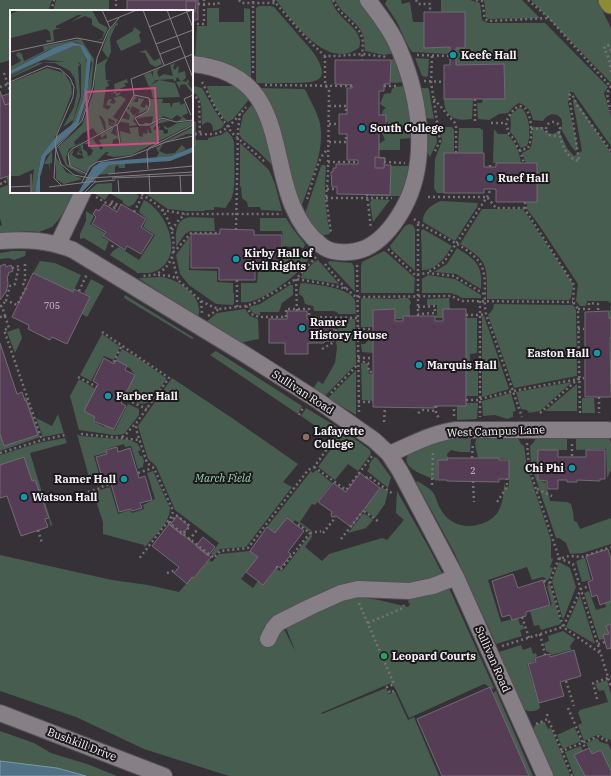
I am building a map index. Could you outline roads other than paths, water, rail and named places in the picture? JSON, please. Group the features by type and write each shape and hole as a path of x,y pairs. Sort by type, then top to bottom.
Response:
{"street":[{"path":"196,71 215,68 227,72 247,85 258,97 269,119 274,135 279,164 296,212 302,224 315,241 324,248 333,251 354,251 363,249 379,241 397,219 408,200 416,178 418,138 416,107 408,74 395,40 386,24 368,0"},
{"path":"58,244 88,193"},
{"name":"Sullivan Road","path":"0,241 28,240 58,244 73,250 296,386 374,440 389,454 400,471 456,577 545,776"},
{"name":"West Campus Lane","path":"389,454 433,436 456,430 608,430"},
{"path":"268,640 278,623 310,606 341,593 366,589 409,591 433,586 456,577"},
{"name":"Bushkill Drive","path":"0,713 164,776"}],"water":[{"path":"0,761 57,768 86,776 0,776"}],"place":[{"name":"Keefe Hall","path":"453,55"},
{"name":"South College","path":"362,128"},
{"name":"Ruef Hall","path":"490,178"},
{"name":"Kirby Hall of Civil Rights","path":"236,259"},
{"name":"Ramer History House","path":"302,328"},
{"name":"Easton Hall","path":"597,353"},
{"name":"Marquis Hall","path":"419,365"},
{"name":"Farber Hall","path":"108,396"},
{"name":"Lafayette College","path":"306,437"},
{"name":"Chi Phi","path":"572,468"},
{"name":"Ramer Hall","path":"124,479"},
{"name":"Watson Hall","path":"24,497"},
{"name":"Leopard Courts","path":"384,656"}],"park label":[{"name":"March Field","path":"223,478"}]}
